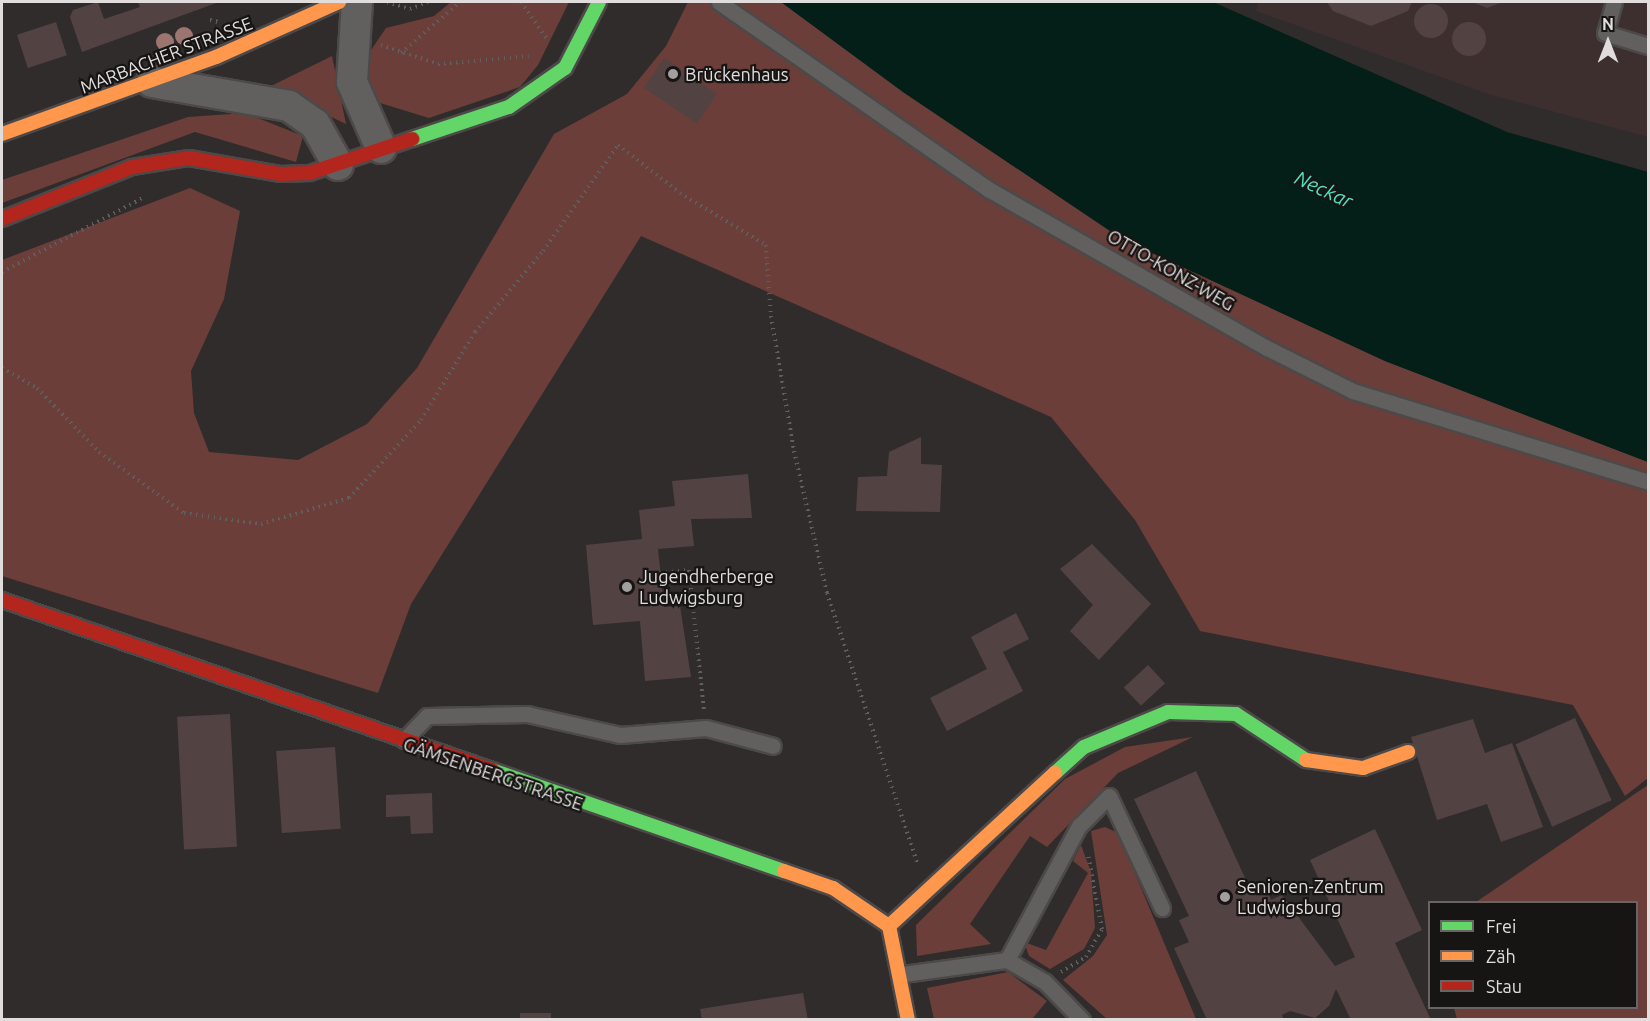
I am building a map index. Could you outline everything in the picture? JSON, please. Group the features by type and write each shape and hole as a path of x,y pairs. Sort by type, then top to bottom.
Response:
{"street":[{"path":"300,21 306,2"},
{"name":"MARBACHER STRASSE","path":"2,134 152,82 216,57 339,2"},
{"path":"357,2 352,82 381,148"},
{"path":"2,219 132,167 189,158 288,175 339,165 381,148 509,107 537,92 578,51 599,2"},
{"path":"152,82 289,106 315,124 339,165"},
{"name":"GÄMSENBERGSTRASSE","path":"2,600 402,743 833,888 889,926"},
{"path":"908,1020 903,974 889,926 926,888 1084,747 1168,712 1236,714 1312,764 1363,768 1408,752"}],"lane":[{"name":"OTTO-KONZ-WEG","path":"718,2 988,189 1267,348 1353,391 1648,482"},
{"path":"1614,2 1605,33 1648,46"},
{"path":"402,743 427,716 527,714 620,735 706,728 773,746"},
{"path":"1007,960 1079,826 1109,795 1162,908"},
{"path":"903,974 1007,960 1045,982 1082,1020"}],"path":[{"path":"387,2 410,9 428,2"},
{"path":"401,54 460,2"},
{"path":"521,2 547,37"},
{"path":"375,43 401,54 438,64 534,55"},
{"path":"2,368 37,388 99,452 184,513 261,524 349,498 420,420 475,332 543,251 618,145 680,193 766,245 771,316 794,451 827,593 926,888"},
{"path":"2,272 149,195"},
{"path":"660,573 689,570 706,728"},
{"path":"1045,982 1086,957 1102,929 1099,891 1079,826"}],"shaded area":[{"path":"451,2 569,2 538,65 520,87 429,118 380,103 368,87 367,56 386,28 434,16"},
{"path":"688,2 781,2 903,92 1122,239 1385,361 1648,462 1648,778 1625,796 1573,705 1200,631 1135,520 1051,417 641,236 411,604 378,693 2,576 2,260 190,188 240,211 224,299 191,371 194,413 209,452 298,460 367,424 417,368 554,134 627,94 666,46"},
{"path":"1258,2 1648,2 1648,137 1491,95 1256,11"},
{"path":"332,56 346,124 269,87"},
{"path":"245,113 303,136 296,162 195,132 2,203 2,180 188,117"},
{"path":"1193,737 1118,773 1047,847 1030,836 970,924 991,944 917,956 916,925 1065,779 1125,747"},
{"path":"1648,785 1648,1019 1457,1019 1454,1009 1638,1009 1638,901 1477,901"},
{"path":"1105,827 1118,833 1196,1019 1107,1019 1063,980 1093,956 1107,935 1091,831"},
{"path":"1081,845 1091,872 1095,928 1084,949 1050,969 1029,956 1024,942 1046,950 1088,873 1073,861"},
{"path":"1008,972 1047,1001 1032,1019 934,1019 927,988"}],"water":[{"name":"Neckar","path":"781,2 1213,2 1507,132 1648,172 1648,462 1385,361 1122,239 903,92"}],"building":[{"path":"98,2 104,19 140,7 138,2 219,2 82,52 70,17 73,10"},
{"path":"1327,2 1412,2 1408,11 1371,26 1333,11"},
{"path":"1472,2 1503,2 1487,8"},
{"path":"1431,4 1443,9 1448,21 1443,33 1431,38 1419,33 1414,21 1419,9"},
{"path":"56,22 67,55 28,68 17,35"},
{"path":"1469,22 1481,27 1486,39 1481,51 1469,56 1457,51 1452,39 1457,27"},
{"path":"664,58 717,94 697,124 644,88"},
{"path":"921,437 921,464 942,465 940,512 856,511 858,477 887,476 889,452"},
{"path":"748,474 752,518 691,519 694,546 658,549 664,607 680,606 691,677 645,681 640,621 593,625 586,545 642,539 639,510 675,506 672,481"},
{"path":"1092,544 1151,604 1099,660 1070,631 1093,605 1060,569"},
{"path":"1016,613 1029,639 1003,652 1023,691 947,731 930,698 987,669 971,637"},
{"path":"1148,665 1165,683 1141,706 1124,688"},
{"path":"230,714 237,847 184,850 177,717"},
{"path":"1575,718 1612,800 1552,827 1516,744"},
{"path":"1473,719 1485,753 1512,743 1543,827 1501,842 1487,804 1437,820 1411,737"},
{"path":"335,747 341,829 282,833 276,751"},
{"name":"Senioren-Zentrum Ludwigsburg","path":"1196,771 1251,891 1264,884 1271,900 1282,895 1335,966 1355,957 1310,860 1375,829 1422,930 1395,943 1431,1020 1351,1020 1336,989 1329,1006 1315,1018 1290,1011 1282,1015 1284,1020 1207,1020 1174,948 1189,942 1179,920 1189,916 1134,799"},
{"path":"432,793 433,833 411,834 410,816 386,817 386,795"},
{"path":"803,993 808,1020 702,1020 700,1009"},
{"path":"520,1013 551,1013 551,1020 520,1020"}],"traffic: fast":[{"path":"412,139 509,107 565,68 599,2"},
{"path":"1055,773 1084,747 1168,712 1236,714 1306,760"},
{"path":"492,770 784,871"}],"traffic: slow":[{"path":"2,134 216,57 339,2"},
{"path":"1306,760 1363,768 1408,752"},
{"path":"889,926 1055,773"},
{"path":"784,871 833,888 889,926 908,1020"}],"traffic: jam":[{"path":"2,219 132,167 189,158 280,174 310,173 412,139"},
{"path":"2,600 492,770"}],"place":[{"name":"Brückenhaus","path":"673,74"},
{"name":"Jugendherberge Ludwigsburg","path":"627,587"},
{"name":"Senioren-Zentrum Ludwigsburg","path":"1225,897"}]}
